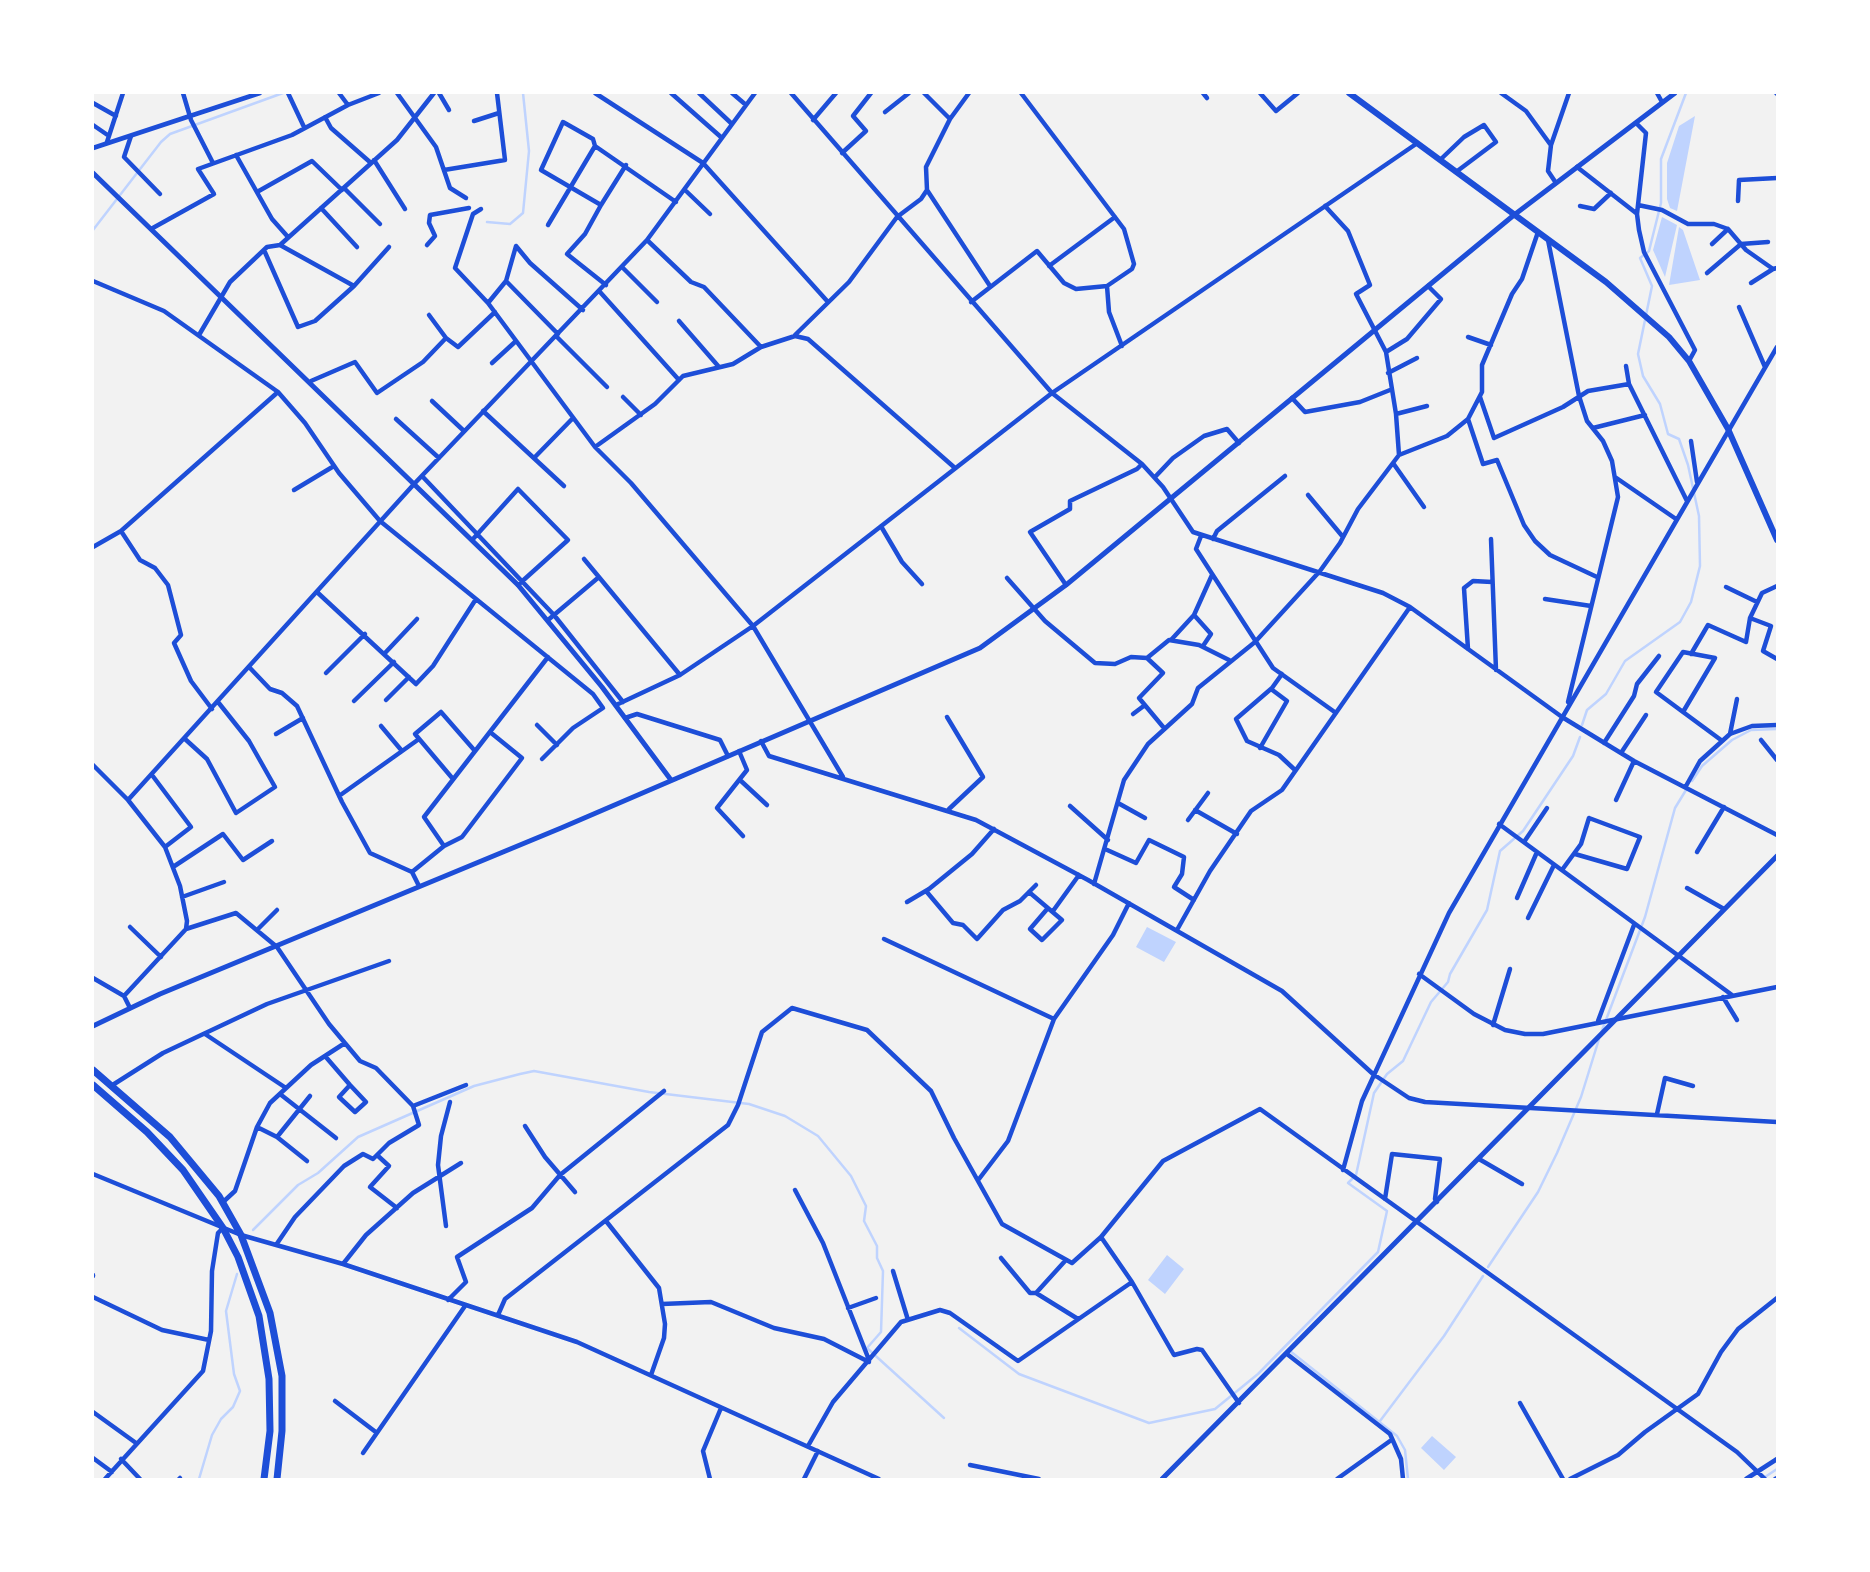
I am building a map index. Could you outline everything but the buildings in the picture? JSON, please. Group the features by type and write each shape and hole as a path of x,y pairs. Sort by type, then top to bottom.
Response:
{"highway":[{"path":"93,1070 170,1137 222,1203 242,1235 270,1313 282,1376 282,1431 276,1479"},
{"path":"94,1088 169,1154 223,1228 247,1278 265,1344 271,1415 264,1479"}],"main road":[{"path":"1349,93 1653,320 1689,361 1728,429 1777,540"}],"street":[{"path":"108,139 123,93"},
{"path":"183,93 190,118 213,163"},
{"path":"93,148 108,139 190,118 260,93"},
{"path":"339,93 348,105"},
{"path":"152,229 214,194 198,169 304,127 379,93"},
{"path":"397,93 436,147 450,188 466,198"},
{"path":"199,335 230,282 264,250 280,245 373,162 417,118 434,93"},
{"path":"439,93 449,110"},
{"path":"444,170 505,160 497,93"},
{"path":"595,93 703,163 828,302"},
{"path":"671,93 722,138"},
{"path":"699,93 732,124"},
{"path":"733,93 746,105"},
{"path":"128,800 415,483 647,240 755,93"},
{"path":"791,93 1052,393 1142,464 1171,499 1187,526 1200,536 1320,571 1383,593 1410,607 1562,717 1604,743 1777,835"},
{"path":"814,120 836,93"},
{"path":"842,153 866,131 853,116 871,93"},
{"path":"885,112 908,93"},
{"path":"924,93 950,119"},
{"path":"969,93 950,119 926,167 927,190 990,286"},
{"path":"971,302 1037,251 1064,283 1076,289 1107,286 1135,264 1124,229 1021,93"},
{"path":"1260,93 1276,111 1298,93"},
{"path":"1502,93 1526,111 1551,145"},
{"path":"1556,183 1548,171 1551,145 1569,93"},
{"path":"1657,93 1662,102"},
{"path":"93,1026 980,648 1066,585 1514,215 1675,93"},
{"path":"289,94 304,127"},
{"path":"93,103 116,116"},
{"path":"474,121 499,113"},
{"path":"325,117 331,128 373,162 405,209"},
{"path":"601,205 541,170 563,122 593,139 595,146 676,202"},
{"path":"1636,123 1646,134 1637,205 1644,252 1695,350 1689,361"},
{"path":"93,125 108,139"},
{"path":"1440,161 1464,137 1484,125 1496,142 1455,173"},
{"path":"131,135 124,157 160,194"},
{"path":"616,705 680,675 753,626 1052,393 1416,144"},
{"path":"548,225 595,146"},
{"path":"236,155 272,219 288,237"},
{"path":"257,192 312,162 380,224"},
{"path":"606,285 567,254 585,234 626,165"},
{"path":"1577,167 1637,214"},
{"path":"93,173 554,615 624,702"},
{"path":"1738,201 1739,180 1777,178"},
{"path":"685,190 710,214"},
{"path":"595,447 641,415 683,376 733,364 761,347 794,336 849,282 897,217 921,199 927,190"},
{"path":"1580,206 1594,209 1611,193"},
{"path":"1637,205 1662,210 1688,224 1714,224 1728,229 1741,244 1775,269 1751,283"},
{"path":"1325,206 1348,231 1370,285 1356,294 1386,352 1390,390 1396,414 1399,455"},
{"path":"321,208 356,247"},
{"path":"427,245 435,236 429,223 430,215 469,208"},
{"path":"481,209 473,214 455,268 488,303 595,447 631,483 753,626 843,777"},
{"path":"1049,265 1115,217"},
{"path":"1712,244 1728,229"},
{"path":"1538,232 1521,279 1482,365 1480,397 1494,438 1563,407 1588,391 1629,384"},
{"path":"1548,239 1579,396 1587,421 1612,461 1618,497 1617,511 1597,577 1567,707"},
{"path":"647,240 691,282 704,286 761,347"},
{"path":"1707,273 1741,244 1768,242"},
{"path":"280,245 354,286"},
{"path":"488,303 506,281 516,246 530,263 583,310"},
{"path":"264,250 298,327 315,321 354,286 388,247"},
{"path":"622,267 657,302"},
{"path":"93,281 164,311 278,392 380,521 593,694 603,708 573,728 542,759"},
{"path":"506,281 607,387"},
{"path":"1107,286 1109,312 1122,346"},
{"path":"1386,352 1407,339 1441,299 1428,286"},
{"path":"600,292 679,380"},
{"path":"1739,307 1765,368"},
{"path":"429,316 446,338 458,347 495,312"},
{"path":"679,321 719,367"},
{"path":"794,336 808,340 955,468"},
{"path":"1468,337 1491,345"},
{"path":"311,381 355,362 377,393 423,362 446,338"},
{"path":"492,363 516,341"},
{"path":"1343,1170 1362,1101 1376,1075 1419,974 1499,824 1777,346"},
{"path":"1388,373 1417,358"},
{"path":"1626,366 1629,384 1688,498"},
{"path":"1292,398 1305,412 1360,402 1390,390"},
{"path":"93,547 121,531 278,392"},
{"path":"623,397 641,415"},
{"path":"1094,884 1125,780 1148,744 1192,704 1198,688 1229,660 1255,642 1320,571 1358,509 1399,455 1447,436 1468,419 1480,397"},
{"path":"432,401 464,431"},
{"path":"1396,414 1427,406"},
{"path":"483,411 564,486"},
{"path":"1593,428 1645,415"},
{"path":"534,458 573,418"},
{"path":"397,419 439,458"},
{"path":"1468,419 1483,464 1497,460 1524,525 1535,541 1550,555 1597,577"},
{"path":"1155,477 1173,458 1205,436 1227,429 1238,443"},
{"path":"1691,441 1697,483"},
{"path":"1393,463 1424,507"},
{"path":"1066,585 1030,532 1070,509 1070,501 1137,469 1142,464"},
{"path":"294,490 334,466"},
{"path":"422,476 478,533 520,582 671,779"},
{"path":"1213,539 1217,531 1284,476"},
{"path":"1614,476 1676,519"},
{"path":"473,539 518,489 568,540 520,582"},
{"path":"1308,495 1343,537"},
{"path":"882,528 902,562 922,584"},
{"path":"121,531 140,560 155,568 168,585 181,635 174,643 191,681 212,709"},
{"path":"1200,536 1196,549 1255,642 1282,674 1336,713"},
{"path":"1491,539 1496,670"},
{"path":"584,559 680,675"},
{"path":"1147,658 1170,641 1194,615 1212,574"},
{"path":"548,620 599,578"},
{"path":"1007,578 1034,610 1095,663 1115,664 1131,657 1147,658 1163,673 1139,698 1164,728"},
{"path":"1468,649 1464,588 1473,581 1492,582"},
{"path":"1691,654 1708,625 1746,642 1757,602 1762,593 1777,586"},
{"path":"1726,587 1757,602"},
{"path":"318,593 416,684 433,666 476,599"},
{"path":"1545,599 1591,606"},
{"path":"1177,930 1251,811 1282,789 1410,607"},
{"path":"1194,615 1211,634 1203,646"},
{"path":"1751,618 1771,626 1763,651 1777,659"},
{"path":"385,653 416,619"},
{"path":"326,673 365,634"},
{"path":"1170,641 1203,646 1229,660"},
{"path":"1683,712 1715,658 1683,652 1656,692 1683,712 1721,740"},
{"path":"1604,743 1634,696 1637,684 1659,656"},
{"path":"444,846 424,817 548,657"},
{"path":"354,701 394,662"},
{"path":"250,668 270,689 282,693 297,706 339,796 370,853 412,872 419,886"},
{"path":"1282,674 1271,689 1236,719 1247,741 1279,755 1295,770"},
{"path":"386,700 409,677"},
{"path":"593,694 602,687"},
{"path":"1260,748 1287,702 1271,689"},
{"path":"1730,734 1737,699"},
{"path":"185,739 207,759 236,813 275,787 249,741 218,702"},
{"path":"1133,714 1145,705"},
{"path":"453,779 415,734 441,712 475,751"},
{"path":"625,718 637,714 720,740 728,755"},
{"path":"1621,753 1646,715"},
{"path":"947,717 983,777 948,809"},
{"path":"276,734 303,718"},
{"path":"537,724 557,745"},
{"path":"1686,787 1700,761 1721,740 1752,726 1777,725"},
{"path":"381,726 402,751"},
{"path":"412,872 444,846 462,837 522,758 490,732"},
{"path":"339,796 419,739"},
{"path":"1761,740 1777,760"},
{"path":"761,741 769,756 948,809 1079,875 1282,991 1376,1075 1409,1098 1425,1102 1777,1122"},
{"path":"739,751 747,770 718,808 743,836"},
{"path":"1616,800 1634,761"},
{"path":"93,765 128,800 165,847 183,897 186,929"},
{"path":"152,775 191,827 165,847"},
{"path":"740,780 767,805"},
{"path":"1188,820 1208,793"},
{"path":"1118,803 1145,818"},
{"path":"1070,806 1108,840"},
{"path":"1697,852 1724,807"},
{"path":"1522,841 1547,808"},
{"path":"1195,810 1237,834"},
{"path":"1562,870 1576,854 1590,818 1640,837 1628,869 1576,854"},
{"path":"1499,824 1733,995"},
{"path":"907,902 926,891 972,854 994,830"},
{"path":"173,867 223,834 243,860 272,841"},
{"path":"1105,849 1136,863 1149,840 1184,858 1182,874 1174,887 1194,900"},
{"path":"1517,898 1536,852"},
{"path":"1162,1479 1777,856"},
{"path":"1528,918 1554,865"},
{"path":"1029,892 1050,910 1062,919 1042,940 1030,929 1050,910 1079,875"},
{"path":"183,897 224,882"},
{"path":"926,891 953,923 963,925 977,939 1003,910 1036,885"},
{"path":"1686,888 1724,909"},
{"path":"979,1179 1007,1141 1054,1019 1113,935 1129,903"},
{"path":"257,930 277,910"},
{"path":"124,996 186,929 236,913 277,947 360,1061 376,1068 413,1106 419,1125 388,1143 373,1159 363,1154 344,1166 295,1217 276,1245"},
{"path":"1598,1022 1635,925"},
{"path":"130,927 160,957"},
{"path":"884,939 1054,1019"},
{"path":"111,1086 163,1053 267,1003 389,961"},
{"path":"1493,1025 1510,969"},
{"path":"1419,974 1493,1025 1525,1034 1775,987 1777,992"},
{"path":"93,978 124,996 130,1008"},
{"path":"1723,998 1737,1020"},
{"path":"498,1315 505,1299 720,1132 739,1102 762,1032 792,1008 861,1027 926,1084 1002,1224 1072,1263 1101,1237 1163,1161 1260,1109 1679,1410 1758,1470 1765,1479"},
{"path":"205,1033 286,1088"},
{"path":"222,1203 235,1191 257,1127 270,1103 325,1056 345,1043"},
{"path":"325,1056 366,1102 355,1112 339,1097 350,1085"},
{"path":"1657,1114 1665,1078 1693,1086"},
{"path":"413,1106 466,1085"},
{"path":"448,1300 466,1282 457,1257 532,1208 560,1175 664,1091"},
{"path":"280,1094 336,1138"},
{"path":"277,1137 310,1096"},
{"path":"446,1226 440,1177 441,1136 450,1102"},
{"path":"525,1126 575,1192"},
{"path":"257,1127 277,1137 307,1161"},
{"path":"1385,1199 1392,1154 1440,1159 1435,1199 1437,1202"},
{"path":"377,1155 389,1166 370,1187 397,1208"},
{"path":"1479,1159 1522,1184"},
{"path":"343,1264 366,1235 413,1193 461,1163"},
{"path":"93,1174 242,1235 343,1264 577,1342 879,1479"},
{"path":"795,1190 823,1242 869,1362"},
{"path":"606,1221 655,1281 662,1304 664,1338 651,1375"},
{"path":"106,1479 136,1443 186,1394 203,1371 210,1340 212,1271 218,1233 223,1228"},
{"path":"1101,1237 1132,1282 1174,1355 1202,1350 1238,1402"},
{"path":"1001,1258 1030,1293 1036,1293 1078,1319"},
{"path":"1036,1293 1065,1261"},
{"path":"893,1271 908,1320"},
{"path":"808,1446 833,1402 901,1322 940,1310 950,1313 1018,1362 1132,1282"},
{"path":"93,1297 162,1330 210,1340"},
{"path":"848,1308 876,1298"},
{"path":"1570,1479 1618,1455 1698,1394 1721,1352 1738,1329 1777,1298"},
{"path":"662,1304 711,1302 774,1328 824,1339 869,1362"},
{"path":"363,1453 465,1306"},
{"path":"1287,1354 1390,1434 1390,1440 1401,1459 1403,1479"},
{"path":"335,1401 377,1433"},
{"path":"1520,1403 1563,1479"},
{"path":"710,1479 703,1451 721,1407"},
{"path":"93,1412 136,1443"},
{"path":"1337,1479 1390,1440"},
{"path":"804,1479 818,1451"},
{"path":"93,1458 112,1472"},
{"path":"1746,1479 1777,1459"},
{"path":"121,1460 140,1479"},
{"path":"970,1465 1040,1479"}],"water":[{"path":"1695,116 1677,211 1670,208 1667,199 1667,163 1679,126"},
{"path":"1662,217 1677,225 1665,277 1653,250"},
{"path":"1679,227 1683,230 1700,280 1669,285"},
{"path":"1147,927 1176,942 1164,962 1136,947"},
{"path":"1167,1255 1184,1269 1165,1294 1148,1280"},
{"path":"1432,1436 1456,1457 1444,1470 1421,1448"}],"waterway":[{"path":"93,230 170,134 283,93"},
{"path":"487,222 510,224 523,213 529,151 523,93"},
{"path":"1582,725 1587,710 1606,694 1625,661 1680,622 1691,602 1700,566 1699,516 1688,465 1679,439 1668,434 1660,404 1643,376 1638,354 1652,286 1640,258 1649,251 1661,203 1661,159 1686,93"},
{"path":"1692,781 1702,766 1732,740 1751,730 1777,729"},
{"path":"959,1328 1019,1374 1149,1423 1215,1409 1258,1374 1378,1252 1387,1211 1348,1183 1356,1175 1374,1093 1387,1074 1403,1061 1431,1002 1448,982 1487,910 1500,851 1523,831 1573,756 1580,737"},
{"path":"1601,1033 1645,917 1675,808 1686,790"},
{"path":"1488,1267 1538,1192 1557,1153 1581,1097 1599,1039"},
{"path":"253,1230 298,1185 318,1173 358,1137 474,1086 520,1074 534,1071 649,1092 749,1104 785,1116 818,1136 851,1176 866,1206 864,1221 877,1246 877,1258 883,1271 881,1332 867,1348 944,1418"},
{"path":"199,1479 212,1435 221,1419 233,1407 240,1391 234,1374 226,1311 237,1274"},
{"path":"1380,1421 1444,1336 1483,1276"},
{"path":"1290,1351 1397,1436 1405,1450 1408,1479"},
{"path":"1762,1479 1777,1469"}]}
